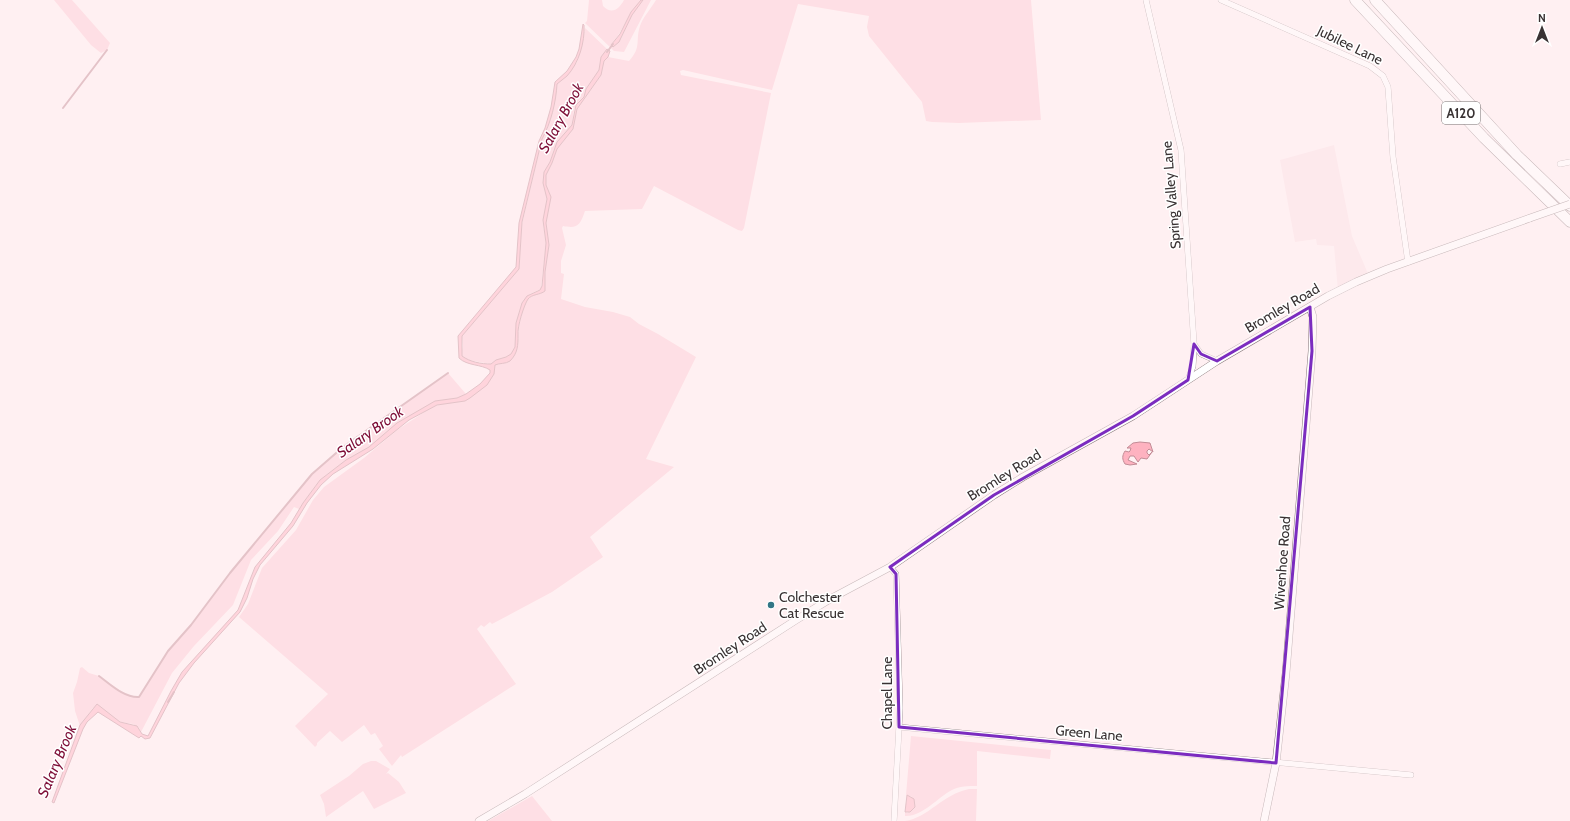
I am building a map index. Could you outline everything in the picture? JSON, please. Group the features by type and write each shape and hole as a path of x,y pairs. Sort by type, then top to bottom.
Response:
{"highway":[{"name":"A120","path":"1355,0 1484,138 1570,222"},
{"name":"A120","path":"1375,0 1517,155 1570,205"}],"street":[{"name":"Spring Valley Lane","path":"1146,0 1181,150 1194,344 1193,366 1188,380"},
{"name":"Jubilee Lane","path":"1221,0 1370,66 1380,72 1386,79 1389,93 1396,180 1408,262"},
{"path":"1560,164 1570,162"},
{"name":"Bromley Road","path":"479,821 544,782 796,620 830,599 890,567 994,495 1023,477 1133,416 1217,361 1346,286 1408,262 1570,205"},
{"name":"Wivenhoe Road","path":"1264,821 1276,763 1286,673 1312,351 1313,317 1310,307"},
{"path":"1194,344 1201,354 1217,361"},
{"name":"Chapel Lane","path":"890,567 896,574 900,708 894,821"},
{"name":"Green Lane","path":"899,727 1411,775"}],"highlighted area":[{"path":"1310,307 1312,351 1276,763 899,727 896,574 890,567 994,495 1133,416 1188,380 1194,344 1201,354 1217,361"}],"shaded area":[{"path":"54,0 72,0 110,43 107,50 101,53 91,45"},
{"path":"589,0 602,0 603,6 606,9 615,10 624,0 641,0 611,45 613,47 621,39 632,15 643,0 651,0 624,52 614,51 585,23 587,21"},
{"path":"641,0 643,0 632,15 619,42 613,47 611,45 620,34 631,12"},
{"path":"656,0 1031,0 1041,120 959,123 926,121 922,102 869,36 867,27 869,16 798,4 772,90 683,70 680,71 681,75 771,93 744,228 742,231 738,230 654,186 642,209 585,211 582,220 578,225 572,227 563,226 562,228 566,245 561,261 561,273 564,274 561,299 585,307 630,317 639,324 696,357 646,459 674,467 590,537 603,557 552,592 492,624 490,622 484,627 481,625 477,629 516,684 402,757 401,755 392,766 379,749 383,746 375,733 371,735 364,725 342,742 330,731 317,743 315,747 295,726 328,694 239,617 248,604 262,568 296,530 313,500 324,487 364,458 397,430 432,407 465,401 494,372 495,365 507,362 514,356 517,348 517,336 520,319 526,302 532,296 545,291 545,272 549,245 546,223 550,194 546,185 545,177 557,149 573,129 577,109 601,75 604,60 608,57 629,61 636,52 641,23"},
{"path":"583,24 584,32 578,59 567,76 557,84 556,98 548,126 542,139 522,222 519,269 462,336 462,356 468,360 480,363 491,364 496,360 511,354 515,347 516,323 522,303 527,296 540,290 542,286 546,243 543,220 547,199 543,183 544,172 550,162 557,142 572,125 576,105 584,97 586,89 599,70 601,57 607,49 610,51 608,57 604,61 601,75 577,109 573,129 557,149 546,175 546,185 551,197 546,223 549,245 545,272 545,291 532,296 526,302 518,331 517,349 513,358 508,362 495,365 494,374 487,385 470,398 465,401 437,405 409,420 373,449 333,474 321,485 307,503 293,526 260,565 240,612 194,663 179,683 150,738 145,739 141,736 139,738 98,712 87,722 83,729 54,803 52,802 80,725 97,704 120,722 137,726 142,734 148,736 182,672 238,610 255,567 291,523 303,503 320,480 346,460 369,447 397,423 435,401 457,398 466,394 480,384 490,373 490,370 486,368 462,361 459,358 458,336 516,267 519,223 539,141 545,128 551,107 555,82 567,71 576,57 579,49"},
{"path":"585,28 607,49 601,57 599,70 586,89 584,97 579,101 574,110 572,125 554,149 550,162 544,172 543,183 547,199 543,224 546,243 541,289 530,294 522,303 516,323 515,347 511,354 496,360 491,364 467,360 461,355 463,346 462,336 519,268 522,224 542,139 547,130 554,107 557,84 577,62"},
{"path":"1334,145 1352,236 1369,276 1338,291 1334,246 1317,245 1316,239 1295,242 1280,160"},
{"path":"448,373 466,394 457,398 435,401 390,429 369,447 346,460 326,475 316,485 299,509 294,507 278,531 251,560 233,605 194,646 172,673 141,732 139,728 133,724 120,722 106,712 93,708 80,726 75,711 73,693 80,668 82,667 89,673 99,676 127,695 139,697 168,651 191,625 230,573 312,474 343,447"},
{"path":"1133,443 1150,443 1153,452 1149,449 1147,453 1149,455 1152,452 1147,459 1141,458 1138,462 1134,456 1130,456 1128,460 1137,464 1125,464 1123,454 1125,451 1129,452 1131,448 1127,448"},
{"path":"911,736 1051,750 1050,759 977,751 977,786 964,786 955,789 946,793 923,810 905,816 905,812 908,813 912,797 906,795"},
{"path":"376,761 390,769 386,774 388,773 399,782 406,793 374,809 363,791 326,817 324,804 320,795 349,776 363,764"},
{"path":"969,789 977,789 976,821 905,821 921,815 951,796"},
{"path":"907,795 914,799 915,807 910,812 905,812"},
{"path":"532,796 552,821 488,821"}],"waterway":[{"name":"Salary Brook","path":"607,52 613,44"},
{"path":"63,108 107,50"},
{"path":"99,676 123,693 133,697 139,697 168,651 191,625 230,573 312,474 343,447 448,373"},
{"name":"Salary Brook","path":"168,702 174,692"}],"place":[{"name":"Colchester Cat Rescue","path":"771,605"}]}
